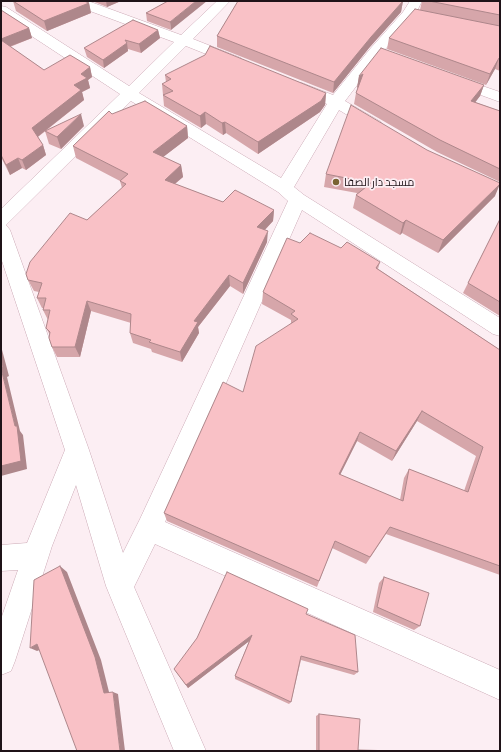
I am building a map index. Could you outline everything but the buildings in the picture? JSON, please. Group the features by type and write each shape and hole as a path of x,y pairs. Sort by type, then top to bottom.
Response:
{"street":[{"path":"76,1 185,41 250,67"},
{"path":"190,751 120,586 77,450 1,231 131,94 224,1"},
{"path":"120,586 149,528 291,194 336,102 375,52 412,9"},
{"path":"1,10 500,328"},
{"path":"375,52 390,57"},
{"path":"441,76 500,97"},
{"path":"286,82 336,102 390,133"},
{"path":"1,661 36,555 77,450"},
{"path":"149,528 500,685"},
{"path":"1,558 36,555"}],"place":[{"name":"مسجد دار الصفا","path":"336,182"}]}
